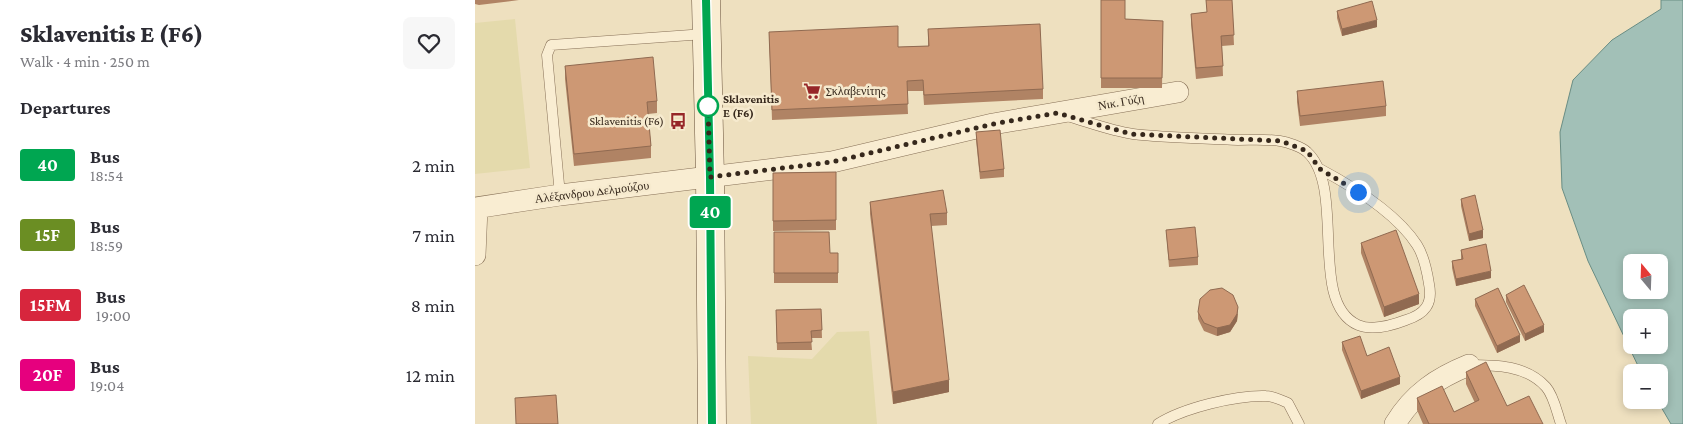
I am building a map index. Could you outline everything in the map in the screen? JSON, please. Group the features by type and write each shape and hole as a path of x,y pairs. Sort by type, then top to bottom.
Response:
{"main road":[{"path":"706,0 710,177 711,424"}],"street":[{"name":"Νικ. Γύζη","path":"710,177 832,162 993,124 1178,92"},
{"name":"Αλέξανδρου Δελμούζου","path":"476,208 560,195 710,177"},
{"path":"475,255 476,208"},
{"path":"1395,424 1405,407 1425,388 1445,374 1469,365"}],"lane":[{"path":"560,195 547,55 551,45 563,42 706,34"},
{"path":"1057,113 1131,134 1281,141 1307,151 1320,169 1328,215 1330,274 1340,308 1348,320 1360,326 1375,327 1396,324 1414,318 1426,309 1431,297 1425,264 1417,245 1396,220 1345,182 1320,169"},
{"path":"1469,365 1495,365 1523,370 1547,388 1561,424"},
{"path":"1158,424 1171,416 1225,401 1267,396 1288,403 1299,424"}],"shaded area":[{"path":"515,19 530,168 475,174 475,23"},
{"path":"869,331 877,424 751,424 748,356 812,359 837,332"}],"water":[{"path":"1661,0 1683,0 1683,424 1671,424 1662,409 1668,409 1668,364 1637,364 1632,354 1668,354 1668,309 1623,309 1623,334 1588,261 1562,188 1560,132 1573,80 1612,40 1661,9"}],"building":[{"path":"1101,0 1125,0 1125,19 1163,21 1162,78 1101,78"},
{"path":"1206,0 1232,0 1234,35 1221,36 1223,66 1196,68 1191,14 1207,12"},
{"path":"1372,1 1377,20 1342,29 1337,11"},
{"path":"1040,24 1043,89 924,95 923,80 907,81 908,104 772,110 769,32 898,26 898,47 929,46 928,29"},
{"path":"653,57 657,101 647,102 651,146 574,154 565,66"},
{"path":"1383,81 1386,106 1300,116 1297,91"},
{"path":"1000,130 1004,169 980,172 976,132"},
{"path":"836,172 836,220 773,221 773,173"},
{"path":"943,190 947,213 930,214 949,380 893,392 870,202"},
{"path":"1475,195 1483,230 1469,234 1461,199"},
{"path":"1195,227 1198,257 1169,260 1166,230"},
{"path":"1396,230 1419,294 1384,307 1361,243"},
{"path":"774,232 829,232 830,253 838,253 838,273 774,273"},
{"path":"1486,244 1491,271 1456,279 1452,261 1463,259 1461,250"},
{"path":"1524,285 1544,325 1525,334 1506,295"},
{"path":"1222,288 1233,295 1238,307 1237,314 1230,325 1217,328 1204,323 1198,312 1200,299 1210,290"},
{"path":"1498,288 1520,335 1497,346 1475,299"},
{"path":"821,309 822,330 811,331 812,342 777,343 776,310"},
{"path":"1360,336 1367,356 1389,347 1400,377 1361,391 1342,342"},
{"path":"1486,362 1507,406 1529,396 1543,424 1429,424 1417,398 1442,386 1454,412 1479,400 1466,372"},
{"path":"556,395 558,424 516,424 515,398"}],"bus line":[{"name":"40","path":"706,0 712,424"}],"place":[{"name":"Σκλαβενίτης","path":"812,91"},
{"name":"Sklavenitis E (F6)","path":"708,106"},
{"name":"Sklavenitis (F6)","path":"678,121"}],"route":[{"path":"708,106 710,177 832,162 993,124 1057,113 1131,134 1281,141 1307,151 1320,169 1345,182 1358,192"}]}
